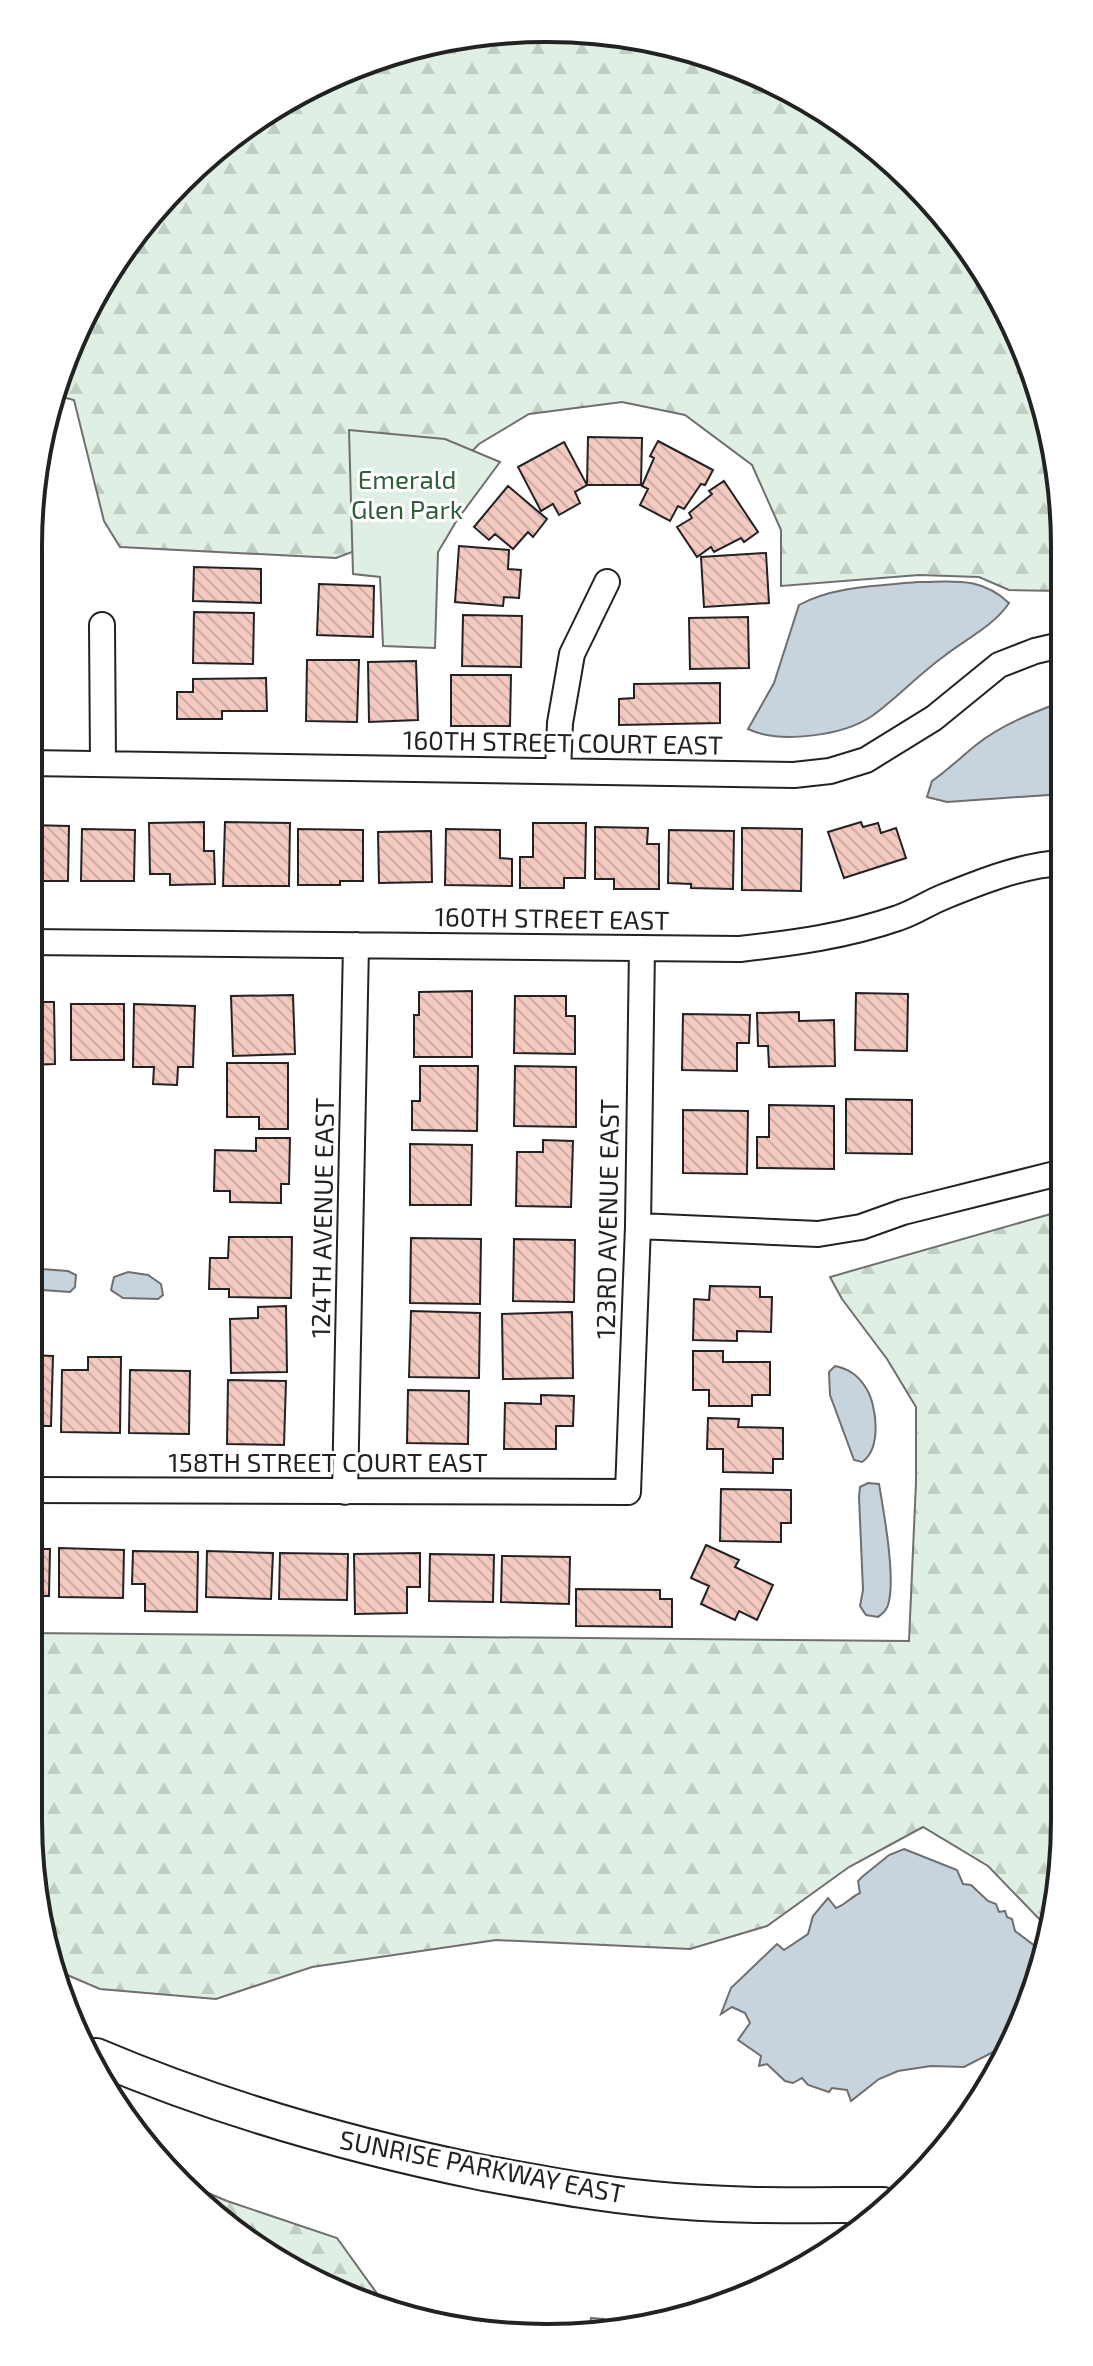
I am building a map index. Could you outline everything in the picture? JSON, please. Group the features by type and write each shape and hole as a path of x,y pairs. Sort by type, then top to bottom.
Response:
{"street":[{"path":"558,771 560,723 572,654 607,582"},
{"path":"102,625 103,763"},
{"name":"160TH STREET COURT EAST","path":"42,763 794,775 830,771 866,760 900,741 934,718 999,665 1051,647"},
{"name":"160TH STREET EAST","path":"42,942 740,949 853,932 902,917 941,898 998,877 1051,863"},
{"name":"124TH AVENUE EAST","path":"345,1492 356,945"},
{"name":"123RD AVENUE EAST","path":"628,1492 638,1226 642,948"},
{"path":"638,1226 818,1234 861,1227 903,1212 1051,1175"},
{"name":"158TH STREET COURT EAST","path":"42,1490 628,1492"},
{"name":"SUNRISE PARKWAY EAST","path":"103,2058 265,2120 393,2155 526,2181 592,2193 669,2201 872,2205"}],"green space":[{"path":"546,42 612,46 645,52 740,80 827,127 879,167 947,239 999,323 1013,353 1034,416 1047,481 1051,591 1009,590 979,577 919,575 781,586 781,530 752,465 685,415 622,402 529,414 479,444 387,539 336,558 120,547 104,521 74,400 65,398 80,353 127,266 146,239 190,190 239,146 266,127 353,80 448,52 481,46"},
{"name":"Emerald Glen Park","path":"349,430 445,439 500,462 457,520 438,552 435,648 383,646 380,577 353,574"},
{"path":"1051,1214 1051,1820 1047,1885 1040,1920 988,1866 923,1827 849,1867 767,1926 690,1949 496,1940 312,1967 216,1999 100,1989 67,1975 52,1918 43,1852 42,1633 909,1641 916,1407 830,1277"},
{"path":"207,2193 227,2201 337,2238 378,2295 353,2286 294,2256 239,2220"}],"shaded area":[{"path":"917,582 977,584 1009,603 987,626 860,723 828,733 793,737 761,734 748,729 774,683 799,605 841,590"},
{"path":"1051,706 1051,795 947,802 927,797 932,781 986,738 1017,720"},
{"path":"42,1269 68,1271 76,1275 75,1287 70,1292 42,1290"},
{"path":"128,1272 148,1275 161,1284 163,1295 158,1299 123,1298 111,1290 114,1277"},
{"path":"835,1366 849,1371 860,1380 873,1405 875,1437 873,1447 862,1462 854,1460 830,1395 829,1372"},
{"path":"868,1483 879,1484 890,1560 888,1604 878,1617 866,1615 860,1606 863,1590 859,1497 860,1487"},
{"path":"904,1849 957,1870 963,1884 971,1885 988,1901 996,1904 999,1912 1005,1911 1007,1917 1012,1919 1015,1931 1035,1946 1013,2013 994,2052 964,2067 931,2066 898,2071 879,2079 851,2101 847,2090 832,2088 829,2092 808,2085 802,2078 793,2083 785,2081 767,2064 759,2066 761,2056 738,2040 750,2023 745,2013 732,2007 721,2014 731,1988 777,1944 784,1950 808,1934 813,1916 828,1898 836,1908 860,1893 858,1881 889,1855"}],"building":[{"path":"588,437 642,438 641,485 587,485"},
{"path":"658,441 713,470 705,485 701,484 684,509 678,506 670,521 640,505 648,489 642,486 654,458 650,456"},
{"path":"564,442 587,485 575,492 580,503 559,515 553,504 541,511 518,467"},
{"path":"724,481 758,532 744,542 741,538 714,552 711,547 697,557 677,527 692,518 689,513 712,494 709,491"},
{"path":"508,486 547,519 533,537 528,532 513,549 495,534 489,540 474,527"},
{"path":"459,546 509,550 508,569 521,570 519,598 504,597 503,606 455,602"},
{"path":"766,553 769,603 704,607 701,557"},
{"path":"194,567 261,569 261,603 193,601"},
{"path":"319,584 374,586 373,637 317,635"},
{"path":"194,612 254,613 253,664 193,663"},
{"path":"463,615 522,616 521,667 462,666"},
{"path":"748,617 749,668 690,669 689,618"},
{"path":"307,660 359,660 357,722 306,721"},
{"path":"416,661 418,720 369,722 368,662"},
{"path":"451,675 511,675 510,726 451,726"},
{"path":"266,678 267,711 222,711 222,719 177,719 177,692 193,692 193,679"},
{"path":"720,683 720,723 619,725 619,699 634,698 634,684"},
{"path":"204,822 204,851 214,851 215,884 170,885 170,874 150,874 149,823"},
{"path":"225,822 290,823 289,886 223,886"},
{"path":"861,822 863,827 878,823 881,833 896,828 906,858 844,878 828,832"},
{"path":"533,823 586,823 585,878 564,878 564,888 520,888 520,857 533,857"},
{"path":"42,825 69,826 68,881 42,881"},
{"path":"595,827 648,828 647,844 659,844 659,889 614,889 614,879 595,879"},
{"path":"742,828 802,829 801,891 742,890"},
{"path":"82,829 135,830 134,881 81,881"},
{"path":"298,829 363,830 363,881 340,881 340,885 298,885"},
{"path":"446,829 500,830 500,858 512,859 512,886 445,885"},
{"path":"669,830 734,831 733,889 691,888 691,884 668,883"},
{"path":"431,831 432,882 379,883 378,832"},
{"path":"472,991 472,1057 414,1057 414,1015 419,1015 419,992"},
{"path":"856,993 908,994 907,1051 855,1050"},
{"path":"293,995 295,1054 233,1056 231,996"},
{"path":"515,996 566,996 566,1016 575,1016 575,1054 514,1053"},
{"path":"42,1002 54,1002 55,1064 42,1064"},
{"path":"71,1004 124,1004 124,1060 71,1060"},
{"path":"134,1004 195,1006 193,1067 178,1067 177,1085 153,1084 154,1067 133,1067"},
{"path":"799,1012 799,1021 834,1020 835,1066 769,1067 768,1046 758,1046 757,1013"},
{"path":"683,1014 750,1015 749,1043 737,1043 737,1071 682,1070"},
{"path":"227,1063 288,1063 288,1129 259,1129 259,1117 227,1117"},
{"path":"420,1066 478,1066 477,1131 412,1130 412,1101 420,1101"},
{"path":"515,1066 576,1067 576,1127 514,1126"},
{"path":"846,1099 912,1100 912,1154 846,1153"},
{"path":"769,1105 834,1106 834,1169 757,1168 757,1137 769,1137"},
{"path":"683,1110 748,1111 747,1174 683,1173"},
{"path":"256,1138 290,1138 289,1184 281,1184 281,1203 230,1202 230,1191 214,1191 215,1150 256,1151"},
{"path":"543,1140 573,1141 571,1207 516,1206 517,1152 543,1152"},
{"path":"410,1144 472,1145 471,1205 410,1205"},
{"path":"229,1237 292,1237 291,1298 229,1297 229,1289 209,1289 210,1258 228,1258"},
{"path":"411,1238 481,1239 480,1304 410,1303"},
{"path":"514,1239 575,1240 574,1302 513,1301"},
{"path":"710,1286 760,1287 760,1297 772,1297 771,1332 737,1331 737,1341 693,1340 694,1299 709,1300"},
{"path":"286,1306 287,1372 231,1373 230,1319 258,1318 258,1307"},
{"path":"411,1311 480,1313 479,1378 409,1377"},
{"path":"572,1312 573,1378 503,1379 502,1314"},
{"path":"693,1351 723,1351 723,1362 770,1362 770,1395 752,1395 752,1406 709,1406 709,1390 693,1390"},
{"path":"42,1356 53,1356 51,1426 42,1426"},
{"path":"88,1357 121,1357 120,1433 61,1432 62,1370 88,1370"},
{"path":"130,1370 190,1371 189,1434 129,1433"},
{"path":"228,1380 286,1381 284,1445 227,1444"},
{"path":"408,1390 469,1391 468,1444 407,1443"},
{"path":"541,1395 574,1396 573,1426 556,1426 556,1449 504,1449 505,1403 541,1404"},
{"path":"708,1418 739,1419 738,1427 783,1428 783,1459 773,1459 773,1473 723,1472 723,1449 707,1449"},
{"path":"721,1489 791,1490 791,1523 781,1523 781,1542 720,1541"},
{"path":"706,1545 739,1560 735,1567 773,1585 757,1620 739,1611 735,1620 701,1604 709,1586 691,1578"},
{"path":"59,1548 124,1550 123,1598 59,1597"},
{"path":"42,1549 50,1549 49,1596 42,1596"},
{"path":"133,1551 198,1552 197,1612 145,1611 145,1584 132,1584"},
{"path":"207,1551 273,1553 271,1599 206,1597"},
{"path":"280,1553 348,1554 347,1600 279,1599"},
{"path":"420,1553 420,1587 407,1587 407,1613 355,1614 354,1554"},
{"path":"430,1554 494,1555 493,1602 429,1601"},
{"path":"502,1556 570,1557 569,1604 501,1602"},
{"path":"576,1589 660,1590 660,1599 672,1599 672,1627 576,1626"}]}
